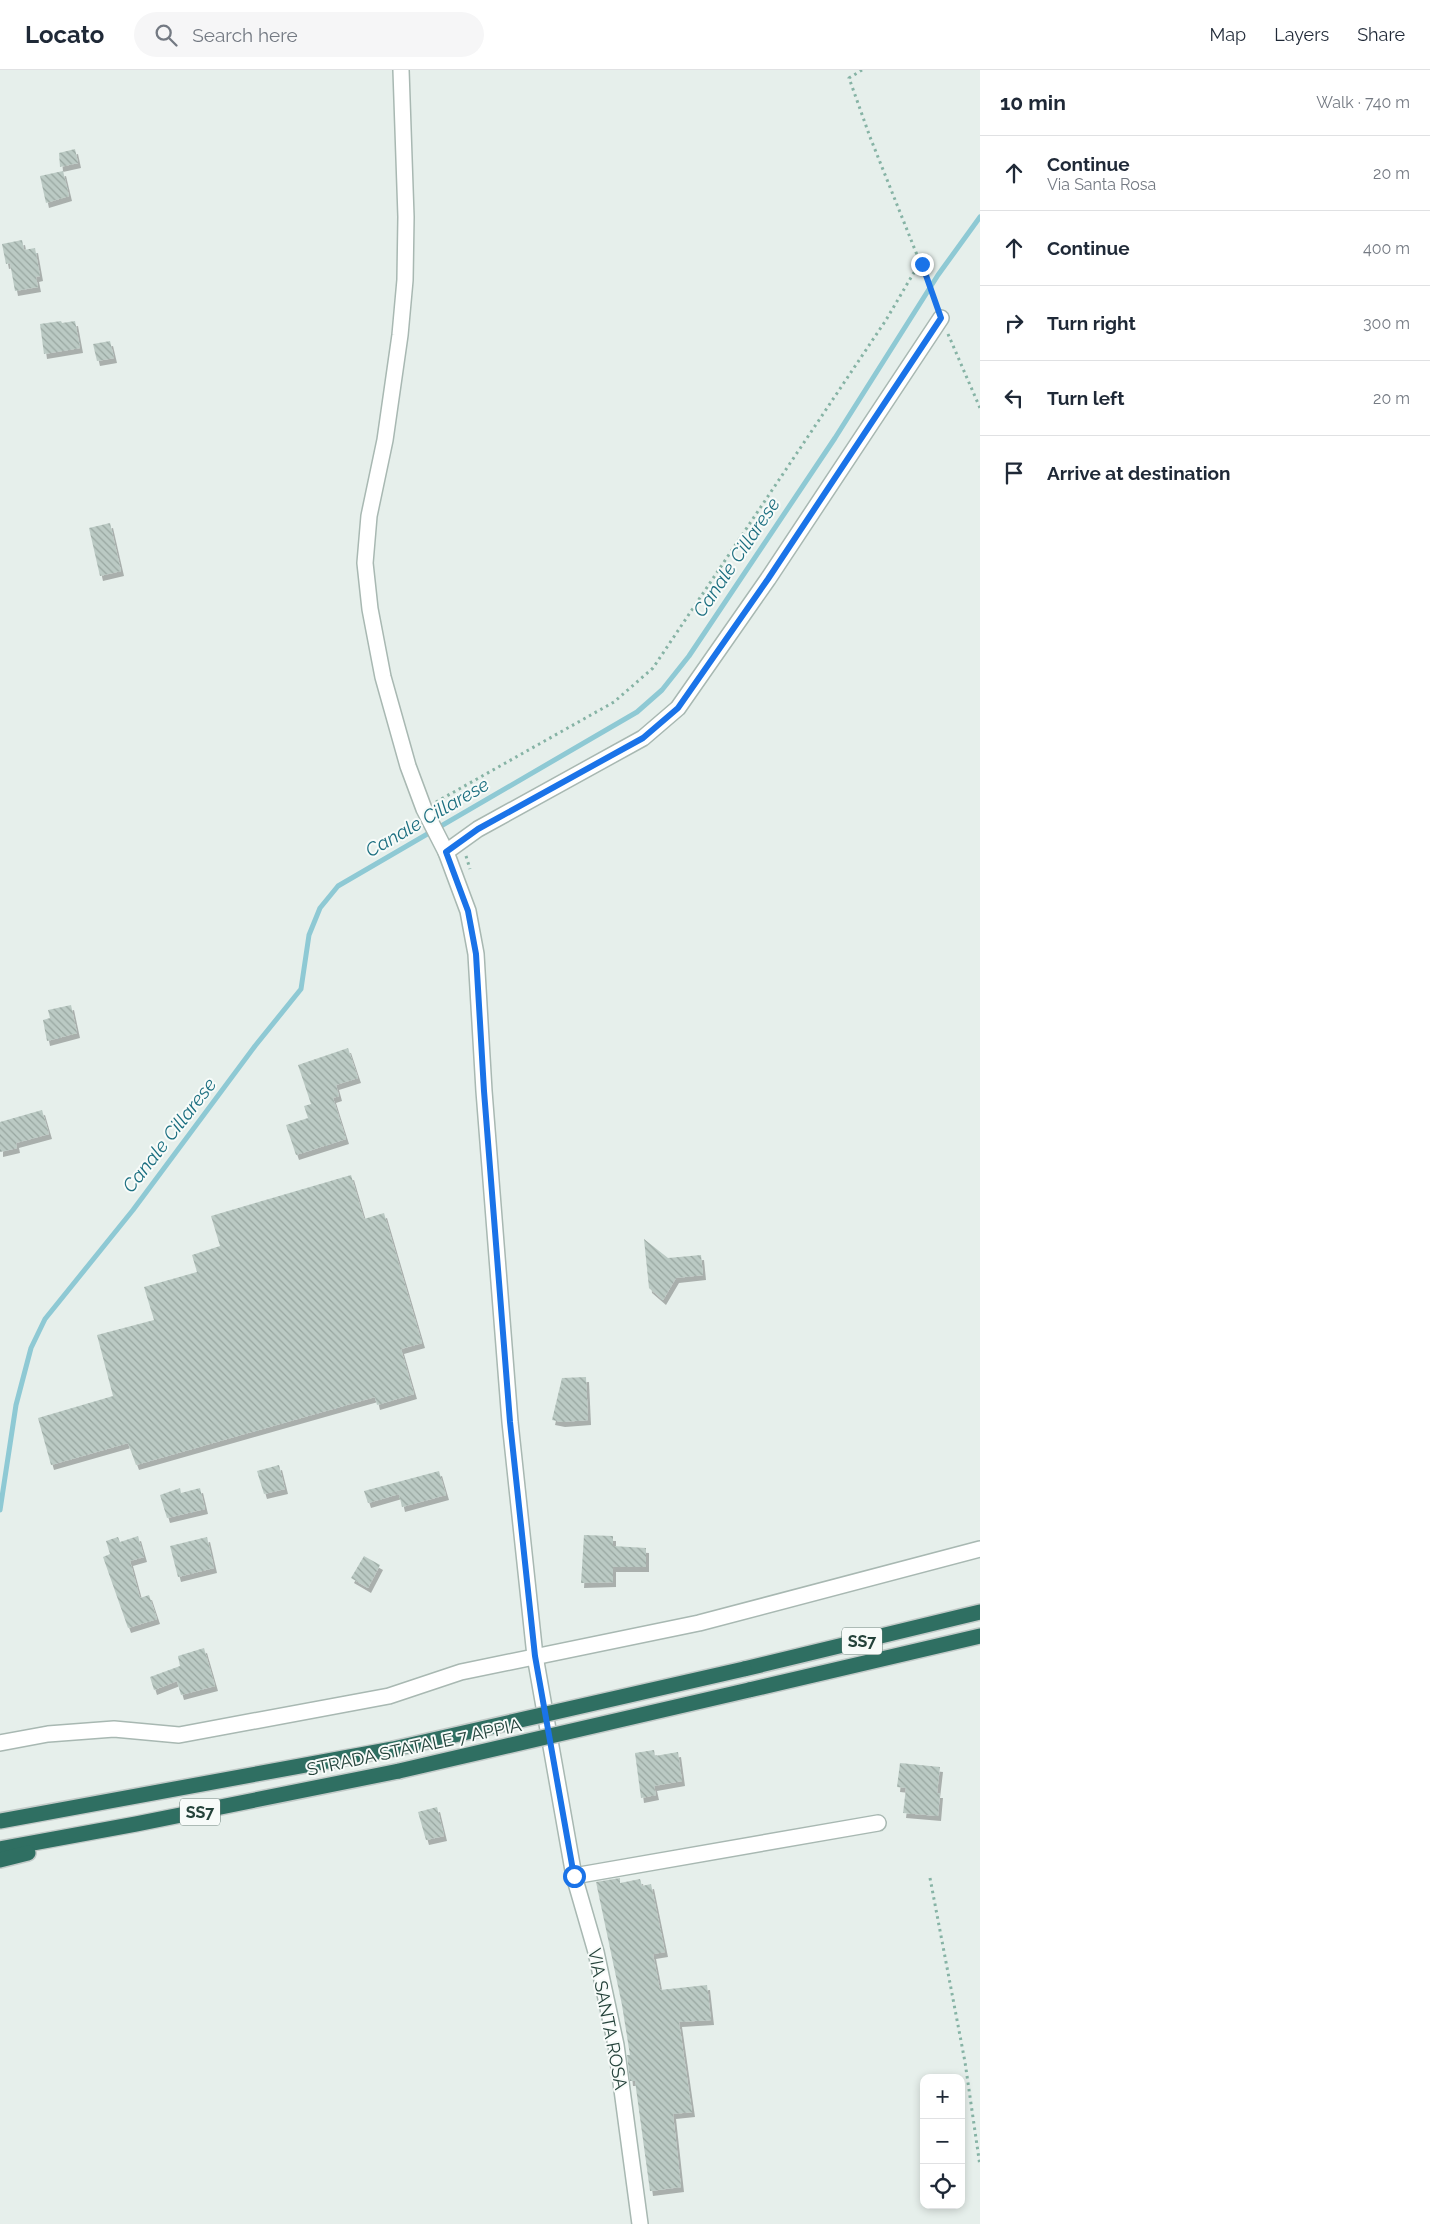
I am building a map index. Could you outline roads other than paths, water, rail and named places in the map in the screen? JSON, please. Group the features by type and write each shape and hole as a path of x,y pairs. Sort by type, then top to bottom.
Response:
{"highway":[{"name":"STRADA STATALE 7 APPIA","path":"0,1821 393,1749 744,1669 980,1612"},
{"name":"STRADA STATALE 7 APPIA","path":"0,1849 136,1824 399,1771 980,1636"},
{"path":"0,1813 106,1801"},
{"path":"0,1860 136,1824"}],"street":[{"name":"VIA SANTA ROSA","path":"401,70 406,216 404,280 400,335 385,440 369,516 365,563 370,609 383,677 408,766 424,809 446,852 468,911 476,954 484,1091 510,1422 535,1656 562,1817 574,1876 596,1952 616,2045 640,2224"},
{"path":"446,852 478,829 643,738 678,708 768,579 941,318"},
{"path":"0,1743 48,1734 114,1730 179,1735 389,1696 461,1672 699,1623 980,1549"},
{"path":"574,1876 878,1822"}],"waterway":[{"name":"Canale Cillarese","path":"0,1510 16,1405 31,1348 45,1319 133,1210 255,1046 301,989 309,935 320,908 338,886 637,712 662,690 689,656 835,438 938,275 980,217"}]}
